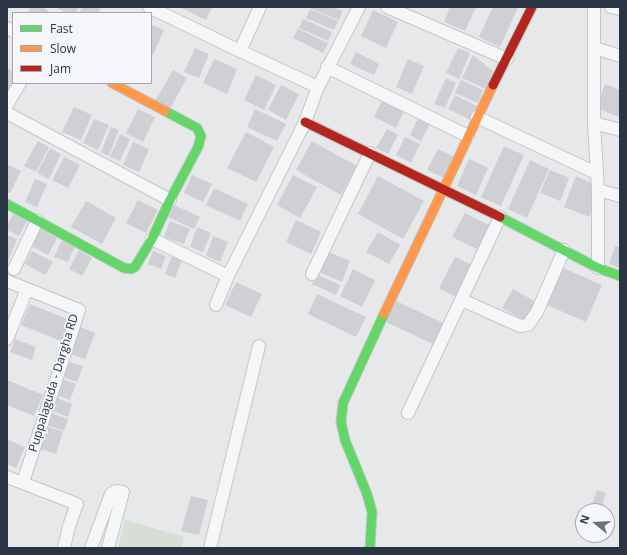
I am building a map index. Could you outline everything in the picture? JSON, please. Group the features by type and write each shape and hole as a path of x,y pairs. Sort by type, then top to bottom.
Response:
{"street":[{"path":"240,51 260,7"},
{"path":"216,305 228,276 305,122 327,67 359,7"},
{"path":"387,7 507,59"},
{"path":"370,548 372,512 367,494 345,440 341,422 343,403 445,190 477,117 532,7"},
{"path":"594,7 594,123 598,190 598,268"},
{"path":"612,7 620,9"},
{"path":"157,9 240,51 318,87"},
{"path":"594,48 620,56"},
{"path":"327,67 468,136"},
{"path":"7,105 19,84"},
{"path":"7,204 95,254 124,268 131,269 135,267 152,239 170,200 198,147 201,136 198,128 114,84"},
{"path":"7,113 170,200"},
{"path":"477,117 596,174"},
{"path":"305,122 500,217 598,268 620,276"},
{"path":"594,123 620,130"},
{"path":"312,274 370,153"},
{"path":"598,190 620,196"},
{"path":"408,413 500,217"},
{"path":"14,269 37,221"},
{"path":"152,239 228,276"},
{"path":"462,300 520,326 528,325 537,312 564,250"},
{"name":"Puppalaguda - Dargha RD","path":"7,281 79,310 23,482"},
{"path":"7,339 27,289"},
{"path":"210,548 259,346"},
{"path":"7,476 77,504 64,548"},
{"path":"91,548 111,494 116,491 123,492 108,548"}],"shaded area":[{"path":"125,520 184,537 181,548 118,548"}],"building":[{"path":"31,7 42,7 49,11 48,12 28,12"},
{"path":"55,7 79,7 76,12 64,12"},
{"path":"82,7 101,7 98,12 80,12"},
{"path":"179,7 212,7 206,20"},
{"path":"307,7 333,7 343,11 339,20"},
{"path":"450,7 476,7 465,31 444,22"},
{"path":"493,7 518,7 500,47 479,37"},
{"path":"310,9 338,21 334,30 306,18"},
{"path":"373,10 398,22 386,48 361,36"},
{"path":"303,19 332,32 328,41 299,28"},
{"path":"152,25 164,30 152,55"},
{"path":"298,29 328,43 323,53 293,38"},
{"path":"195,48 209,54 199,78 184,72"},
{"path":"458,48 470,53 459,79 446,73"},
{"path":"356,52 379,64 374,75 350,64"},
{"path":"473,55 493,71 486,89 462,78"},
{"path":"214,59 237,69 227,94 203,83"},
{"path":"408,59 424,66 412,94 396,87"},
{"path":"7,68 12,71 12,84 17,84 7,100"},
{"path":"173,70 187,78 170,109 155,101"},
{"path":"256,75 276,85 264,110 244,100"},
{"path":"446,78 456,83 445,108 434,104"},
{"path":"461,80 483,90 478,103 455,93"},
{"path":"605,84 620,90 619,117 596,108"},
{"path":"281,85 299,94 286,120 268,110"},
{"path":"455,95 477,106 470,120 448,109"},
{"path":"383,98 405,109 396,128 374,117"},
{"path":"74,107 92,115 81,140 62,132"},
{"path":"138,109 155,117 143,142 126,133"},
{"path":"255,109 286,124 277,141 247,127"},
{"path":"419,116 431,122 421,141 410,135"},
{"path":"94,119 109,125 98,150 83,143"},
{"path":"111,127 119,130 109,156 101,152"},
{"path":"387,129 398,135 388,154 376,148"},
{"path":"246,132 274,147 256,182 227,168"},
{"path":"120,134 130,139 120,161 110,157"},
{"path":"405,137 420,144 411,163 396,155"},
{"path":"38,141 49,147 36,172 24,166"},
{"path":"312,141 357,166 341,195 296,170"},
{"path":"133,142 149,149 139,172 123,165"},
{"path":"504,146 524,155 501,206 481,197"},
{"path":"50,148 61,154 49,179 37,173"},
{"path":"438,149 455,157 444,178 427,170"},
{"path":"64,157 80,165 68,188 52,180"},
{"path":"469,159 488,168 476,195 457,186"},
{"path":"530,160 549,169 527,218 508,209"},
{"path":"9,165 21,171 10,193 7,192 7,169"},
{"path":"550,170 569,178 560,201 540,193"},
{"path":"192,175 212,184 203,202 184,193"},
{"path":"293,175 317,187 300,218 277,205"},
{"path":"378,176 424,201 403,239 358,214"},
{"path":"576,176 594,184 590,217 564,207"},
{"path":"35,179 47,184 37,207 25,202"},
{"path":"214,188 248,204 240,221 206,205"},
{"path":"138,200 158,210 146,233 126,223"},
{"path":"86,201 116,218 102,244 71,227"},
{"path":"174,205 200,217 194,229 168,217"},
{"path":"465,213 493,227 481,251 452,237"},
{"path":"13,214 27,221 19,236 7,230 7,226"},
{"path":"296,220 321,232 311,254 286,242"},
{"path":"170,221 190,229 184,244 164,237"},
{"path":"197,227 211,233 203,252 190,247"},
{"path":"39,228 57,238 48,255 29,245"},
{"path":"378,232 400,245 389,264 366,252"},
{"path":"7,235 17,239 7,264"},
{"path":"213,236 228,242 220,262 206,256"},
{"path":"62,240 75,246 68,262 54,257"},
{"path":"615,246 620,247 620,268 609,264"},
{"path":"79,250 92,258 82,276 69,269"},
{"path":"32,251 53,262 45,275 25,264"},
{"path":"153,251 166,256 161,269 148,264"},
{"path":"326,251 350,261 342,282 317,271"},
{"path":"173,253 183,257 175,278 165,274"},
{"path":"455,257 472,265 456,297 439,288"},
{"path":"563,268 602,285 586,322 547,305"},
{"path":"353,269 375,280 362,307 340,296"},
{"path":"316,274 340,285 336,295 312,284"},
{"path":"236,282 262,294 251,317 225,305"},
{"path":"513,289 536,302 526,321 502,308"},
{"path":"317,294 366,317 356,337 308,314"},
{"path":"394,300 443,323 433,344 384,321"},
{"path":"30,304 72,321 63,342 21,325"},
{"path":"78,326 95,333 85,359 67,353"},
{"path":"15,339 36,347 32,360 10,352"},
{"path":"66,361 83,366 77,382 61,376"},
{"path":"59,378 76,384 70,400 54,394"},
{"path":"7,380 43,395 34,416 7,405"},
{"path":"55,397 72,404 68,417 50,410"},
{"path":"48,412 68,419 64,431 44,424"},
{"path":"45,426 63,432 56,454 38,448"},
{"path":"8,440 25,447 16,468 7,464"},
{"path":"597,490 606,493 603,503 593,503"},
{"path":"191,496 208,500 199,535 181,531"}],"traffic: fast":[{"path":"7,204 124,268 131,269 135,267 152,239 170,200 198,147 201,136 197,128 165,111"},
{"path":"500,217 598,268 620,276"},
{"path":"370,548 372,512 367,494 345,440 341,422 343,403 384,314"}],"traffic: slow":[{"path":"114,84 165,111"},
{"path":"384,314 493,85"}],"traffic: jam":[{"path":"493,85 532,7"},
{"path":"305,122 500,217"}]}
